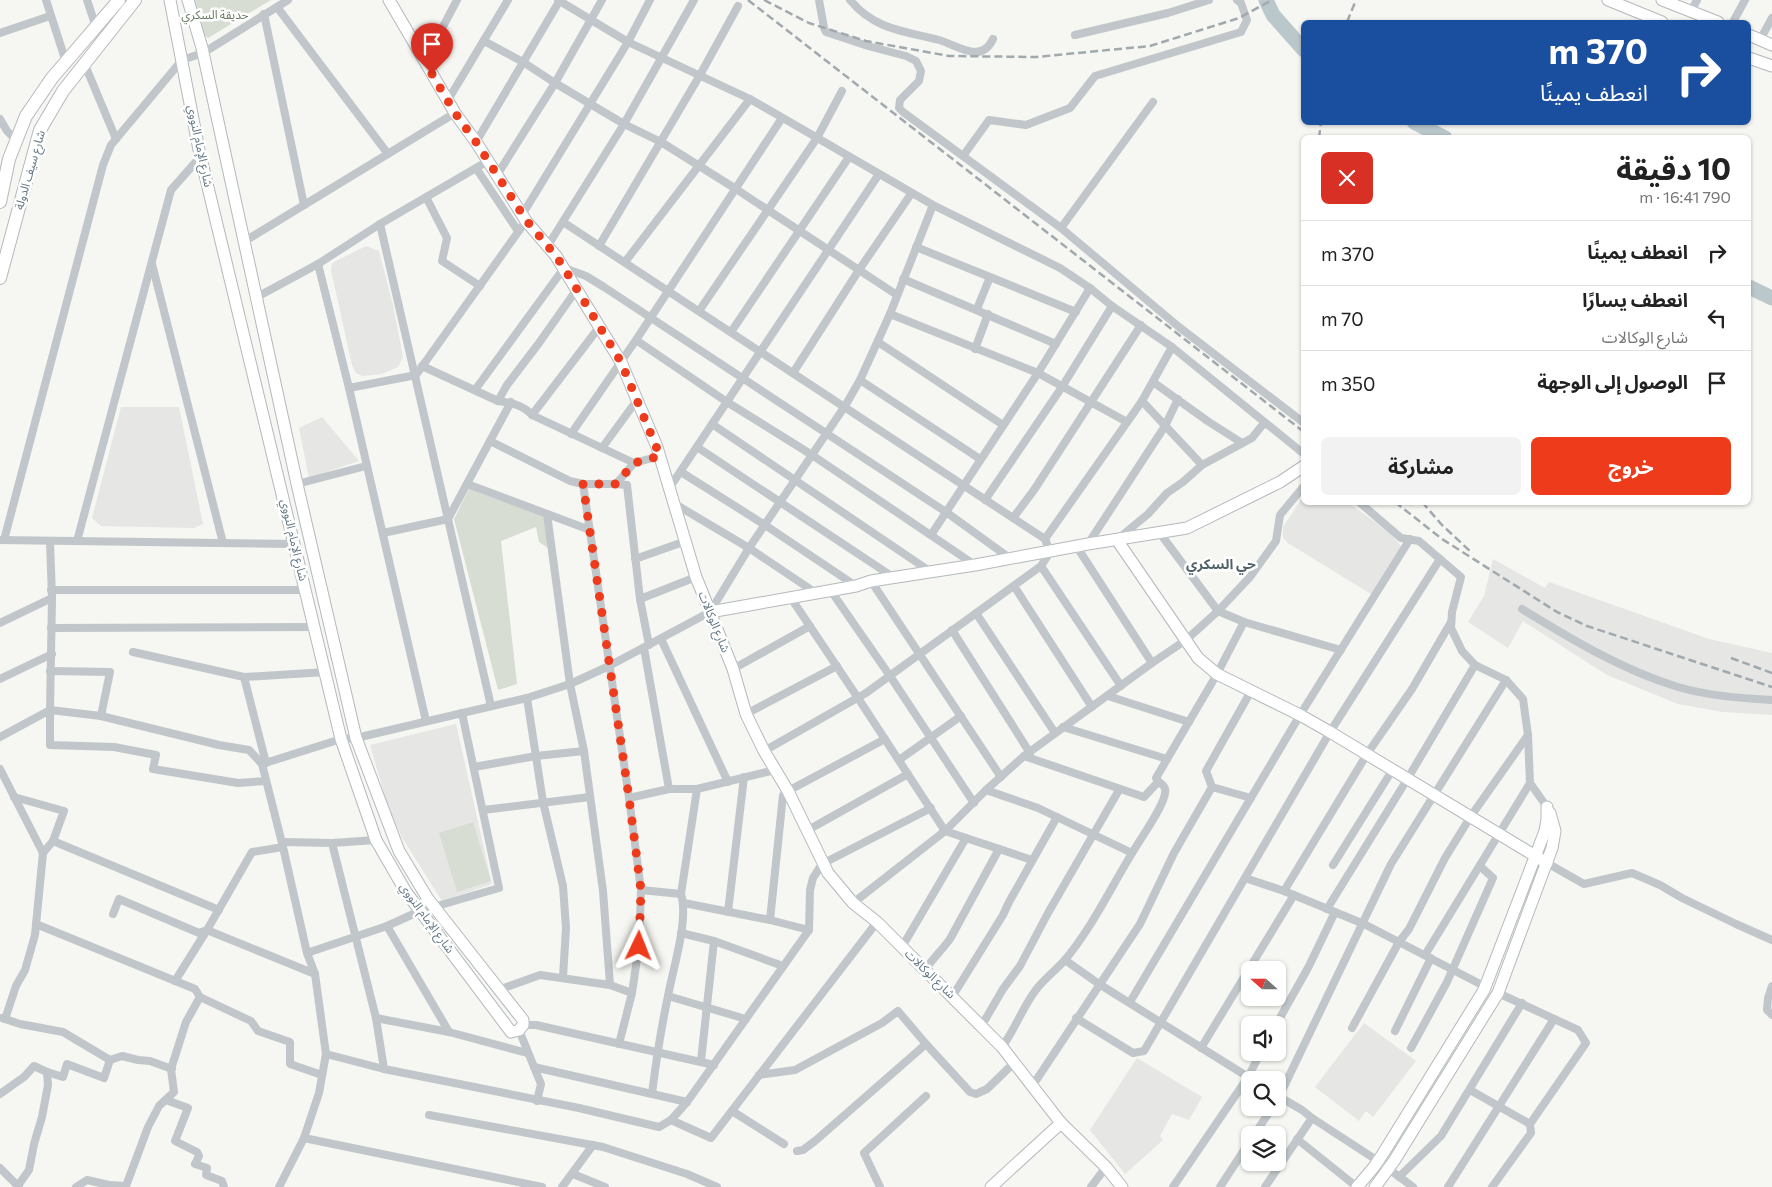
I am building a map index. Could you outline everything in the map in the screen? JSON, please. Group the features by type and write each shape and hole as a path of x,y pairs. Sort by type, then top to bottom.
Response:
{"main road":[{"name":"شارع سيف الدولة","path":"0,202 3,174 26,116 52,78 119,0"},
{"name":"شارع سيف الدولة","path":"0,278 40,130 64,91 135,0"}],"street":[{"path":"46,0 66,62"},
{"path":"87,0 96,27"},
{"name":"شارع الإمام النووي","path":"170,0 201,156 296,544 341,739 376,840 406,892 511,1032 521,1028"},
{"path":"188,0 203,53 297,484 356,738 400,851 433,906 523,1020 521,1028 527,1053 541,1084 537,1101"},
{"path":"288,0 203,53 182,60 111,145 103,165 2,540 296,544"},
{"name":"شارع الوكالات","path":"389,0 455,113 476,142 524,218 556,256 621,362 660,456 696,577 733,669 746,714 764,751 788,791 808,830 822,864 831,878 853,903 902,946 982,1025 1015,1062 1061,1123 1106,1167 1122,1187"},
{"path":"425,61 455,4 449,0"},
{"path":"448,100 508,0"},
{"path":"476,142 559,0 628,42 750,99 912,194 1060,268 1172,347 1301,452"},
{"path":"497,176 555,83 602,0"},
{"path":"349,388 416,375 518,231 628,42 650,0"},
{"path":"548,247 624,124 694,0"},
{"path":"819,0 824,28 828,33 906,56 916,61 921,76 915,86 900,100 900,108 903,112 1061,228 1179,327 1301,421"},
{"path":"850,0 864,15 886,27 941,41 963,50 980,51 988,48 993,40"},
{"path":"1075,35 1168,13 1209,0"},
{"path":"963,156 989,120 1026,125 1070,108 1095,76 1241,32 1247,20 1241,3 1237,0"},
{"path":"1608,0 1657,20"},
{"path":"1662,0 1713,20"},
{"path":"1691,11 1697,0"},
{"path":"1735,20 1745,0"},
{"path":"599,246 700,75 738,6"},
{"path":"277,7 388,154"},
{"path":"264,14 304,205"},
{"path":"0,33 50,16"},
{"path":"1772,18 1754,38 1772,44"},
{"path":"484,41 524,62 555,83 624,124 661,142 736,188 897,295"},
{"path":"1751,59 1772,66"},
{"path":"85,65 116,140"},
{"path":"699,311 817,138 842,91"},
{"path":"624,262 750,99"},
{"path":"1061,228 1153,102"},
{"path":"245,241 455,113"},
{"path":"571,434 636,340 782,118"},
{"path":"0,119 7,131 16,140"},
{"path":"77,541 171,190 201,156"},
{"path":"731,332 849,157"},
{"path":"257,298 318,264 380,224 488,161"},
{"path":"476,168 518,231"},
{"path":"670,487 879,174"},
{"path":"793,373 859,270 912,194"},
{"path":"426,197 447,238 442,261 480,286"},
{"path":"710,612 749,548 827,433 860,380 890,314 933,205"},
{"path":"563,222 1045,539 1050,552"},
{"path":"380,224 492,706"},
{"path":"916,247 1076,312"},
{"path":"152,264 223,543"},
{"path":"318,264 349,388 426,721"},
{"path":"475,390 564,268 586,276 743,378 946,512 1011,559"},
{"path":"976,310 990,278"},
{"path":"903,279 1056,344"},
{"path":"498,401 507,385 539,343 576,288"},
{"path":"931,536 1038,373 1090,288"},
{"path":"986,500 1062,387 1112,306"},
{"path":"890,314 1038,373 1127,422"},
{"path":"975,349 988,314"},
{"path":"1013,518 1034,490 1141,325"},
{"path":"532,415 600,326"},
{"path":"636,340 727,402 812,455 975,565"},
{"path":"878,342 1003,425"},
{"path":"1045,539 1142,401 1172,347"},
{"path":"422,366 498,401 511,402 526,408 532,415 634,463"},
{"path":"860,380 980,459"},
{"path":"1154,382 1209,422 1242,443"},
{"path":"1082,545 1165,426 1178,399"},
{"path":"602,448 637,400"},
{"path":"1142,401 1202,465"},
{"path":"382,533 448,519 511,402"},
{"path":"1117,540 1148,514 1166,493 1202,465 1252,438 1264,423"},
{"path":"712,424 796,479 930,572"},
{"path":"490,441 570,481 583,484 627,485 640,599 669,789"},
{"path":"697,447 894,578"},
{"path":"616,484 634,463 660,456"},
{"path":"297,484 366,466"},
{"path":"264,764 341,739 356,738 527,698 570,684 609,666 710,612 831,591 871,581 1187,528 1280,482 1301,468"},
{"path":"681,472 856,586"},
{"path":"467,484 590,530"},
{"path":"583,484 641,890 639,946 632,993 619,1044"},
{"path":"853,903 945,831 986,790 1027,755 1152,662 1186,640 1218,611 1250,577 1276,540 1280,515 1301,490"},
{"path":"675,504 749,548 816,593"},
{"path":"1362,505 1401,538 1419,541 1461,577 1452,612 1452,628 1462,650 1475,665 1506,680 1522,699 1528,735 1530,783 1428,956 1395,1031"},
{"path":"547,514 570,684 584,751 602,890 610,985"},
{"path":"1159,532 1218,611 1244,622 1341,650"},
{"path":"1130,1002 1300,715 1410,539"},
{"path":"50,540 52,594 50,745 122,749 156,755 153,769 238,783 266,781"},
{"path":"1117,540 1198,658 1217,674 1330,732 1584,884 1632,873 1772,940"},
{"path":"635,559 686,541"},
{"path":"1082,545 1152,662"},
{"path":"764,751 858,698 890,676 1041,566 1050,552"},
{"path":"1076,1018 1133,1053 1144,1051 1330,732 1440,559"},
{"path":"1041,566 1121,686"},
{"path":"640,599 696,577"},
{"path":"871,581 1002,777"},
{"path":"1014,586 1092,708"},
{"path":"0,623 52,594 306,590"},
{"path":"831,591 974,803"},
{"path":"790,598 885,738 945,831 1032,860"},
{"path":"1522,609 1571,640 1627,667 1678,687 1723,697 1772,700"},
{"path":"976,613 1055,733"},
{"path":"1284,891 1367,754 1412,689 1452,621"},
{"path":"1002,1047 1011,1035 1026,1004 1036,989 1065,960 1091,923 1165,797 1165,787 1156,778 1217,674 1244,622"},
{"path":"733,669 810,626"},
{"path":"51,628 315,627"},
{"path":"952,630 1027,755 1120,790 1144,797 1158,782"},
{"path":"661,639 728,782"},
{"path":"134,652 244,677 326,672"},
{"path":"0,679 52,654"},
{"path":"1281,1016 1308,966 1331,910 1475,665"},
{"path":"746,714 837,666"},
{"path":"50,671 110,672 101,716"},
{"path":"244,677 264,764 266,781 283,845 307,953 315,974 326,1054 319,1093 304,1138 279,1187"},
{"path":"1286,1082 1364,924 1391,864 1506,680"},
{"path":"1033,1085 1140,924 1174,853 1212,787 1206,770 1251,691"},
{"path":"1108,696 1188,722"},
{"path":"527,698 543,802 563,886 566,928 563,977"},
{"path":"0,737 50,710 101,716 201,741 249,750 264,764"},
{"path":"307,953 387,926 420,910 499,888 462,713"},
{"path":"899,760 962,716"},
{"path":"1063,727 1167,759"},
{"path":"1352,1028 1399,942 1409,929 1445,858 1471,816 1528,735"},
{"path":"770,920 783,795 885,738"},
{"path":"474,767 536,756 584,751"},
{"path":"0,769 43,853 35,935 25,970 2,1018 20,1024 63,1032 110,1060 122,1056 150,1061 172,1069"},
{"path":"629,798 669,789 697,789 775,770"},
{"path":"1333,865 1393,770"},
{"path":"808,830 908,774"},
{"path":"728,912 744,777"},
{"path":"1375,1187 1389,1169 1498,992 1547,863 1555,831 1553,820 1547,807 1530,783"},
{"path":"1212,787 1251,798"},
{"path":"652,1094 668,996 681,933 684,903 681,894 697,789"},
{"path":"986,790 1038,808 1132,853"},
{"path":"982,1025 1020,966 1048,913 1120,790"},
{"path":"14,797 64,811 53,841 43,853"},
{"path":"483,810 590,797"},
{"path":"1297,1139 1357,1187 1378,1161 1486,987 1545,831 1547,807"},
{"path":"326,1054 384,1069 579,1108 659,1127 671,1120 687,1102 810,930 810,890 813,878 822,864 931,808"},
{"path":"952,996 1003,915 1057,817"},
{"path":"902,946 966,838"},
{"path":"175,980 207,930 252,852 283,845 376,840"},
{"path":"53,841 219,910"},
{"path":"332,843 376,1018 384,1069"},
{"path":"925,970 933,957 942,950 950,939 999,849"},
{"path":"1411,1048 1452,969 1493,878 1480,866"},
{"path":"1246,878 1284,891 1364,924 1486,987"},
{"path":"641,890 681,894"},
{"path":"1201,1048 1294,896"},
{"path":"113,914 119,899 199,933 207,930 315,974"},
{"path":"684,903 810,930"},
{"path":"671,1120 711,1138 876,922"},
{"path":"36,924 195,989 200,997 251,1021 258,1031 290,1042 290,1064 322,1075"},
{"path":"387,926 449,1032"},
{"path":"681,933 714,941 784,966"},
{"path":"700,1061 714,941"},
{"path":"1065,960 1099,984 1241,1072"},
{"path":"498,990 540,974 610,985 632,993"},
{"path":"1772,986 1767,1010 1772,1015"},
{"path":"1492,1187 1531,1133 1530,1124 1586,1043 1578,1030 1498,992"},
{"path":"668,996 746,1019"},
{"path":"76,1187 87,1180 109,1185 126,1186 148,1127 160,1106 174,1092 172,1069 186,1022 200,997"},
{"path":"1399,1177 1441,1136 1522,1003"},
{"path":"1472,1010 1484,1017"},
{"path":"759,1075 795,1070 882,1023 898,1011 970,1092 976,1094 986,1089 1015,1062"},
{"path":"376,1018 449,1032 527,1053"},
{"path":"1448,1187 1554,1018"},
{"path":"521,1028 536,1025 714,1065"},
{"path":"797,1151 804,1150 815,1141 926,1044"},
{"path":"0,1094 24,1077 34,1066 46,1072 63,1076 67,1064 104,1078 110,1060"},
{"path":"534,1067 687,1102"},
{"path":"0,1168 18,1187 29,1170 48,1085 46,1072"},
{"path":"1470,1090 1530,1124"},
{"path":"1174,1187 1241,1091"},
{"path":"880,1187 864,1153 926,1096"},
{"path":"166,1100 188,1108 175,1141 197,1152 199,1156 195,1164 207,1168 206,1175 222,1181 224,1187"},
{"path":"1286,1102 1302,1110 1413,1187"},
{"path":"732,1111 784,1144"},
{"path":"429,1115 593,1145 687,1174 717,1187"},
{"path":"1265,1187 1312,1118"},
{"path":"991,1187 1061,1123"},
{"path":"304,1138 542,1187"},
{"path":"562,1187 593,1145"},
{"path":"1220,1187 1241,1155"},
{"path":"1091,1187 1106,1167"},
{"path":"573,1174 605,1187"}],"shaded area":[{"path":"366,246 379,251 393,305 403,357 398,367 382,374 363,376 356,373 352,365 331,270 332,263"},
{"path":"121,407 179,407 203,524 194,528 101,526 92,518"},
{"path":"322,417 359,461 309,478 299,428"},
{"path":"1301,500 1301,505 1352,505 1390,533 1401,546 1371,594 1288,543 1283,538 1283,527"},
{"path":"1493,559 1545,588 1549,582 1709,639 1772,653 1772,715 1723,712 1678,704 1607,675 1523,621 1508,648 1468,622 1484,596"},
{"path":"456,724 492,884 442,901 403,839 390,814 370,745"},
{"path":"1364,1023 1416,1061 1373,1117 1366,1111 1359,1121 1315,1087"},
{"path":"1137,1058 1202,1097 1189,1120 1172,1114 1160,1136 1163,1140 1125,1174 1090,1130"}],"green space":[{"name":"حديقة السكري","path":"195,0 271,0 208,38 203,34"},
{"path":"469,489 545,517 548,548 539,542 536,527 501,541 517,684 498,690 454,519"},
{"path":"473,822 491,881 457,892 439,833"}],"waterway":[{"path":"1266,0 1273,15 1301,47"},
{"path":"1420,125 1439,135"},
{"path":"1751,288 1772,298"}],"railway":[{"path":"748,0 1301,430"},
{"path":"764,0 809,23 866,41 949,56 1036,57 1150,46 1239,18 1272,0"},
{"path":"1348,20 1356,0"},
{"path":"1319,135 1321,125"},
{"path":"1399,505 1442,539 1557,612 1587,626 1772,687"},
{"path":"1425,505 1442,525 1472,553"},
{"path":"1731,658 1772,673"}],"district":[{"name":"حي السكري","path":"1221,564"}],"route":[{"path":"432,74 455,113 526,220 564,268 621,362 660,456 634,463 616,484 583,484 641,890 639,946"}]}
